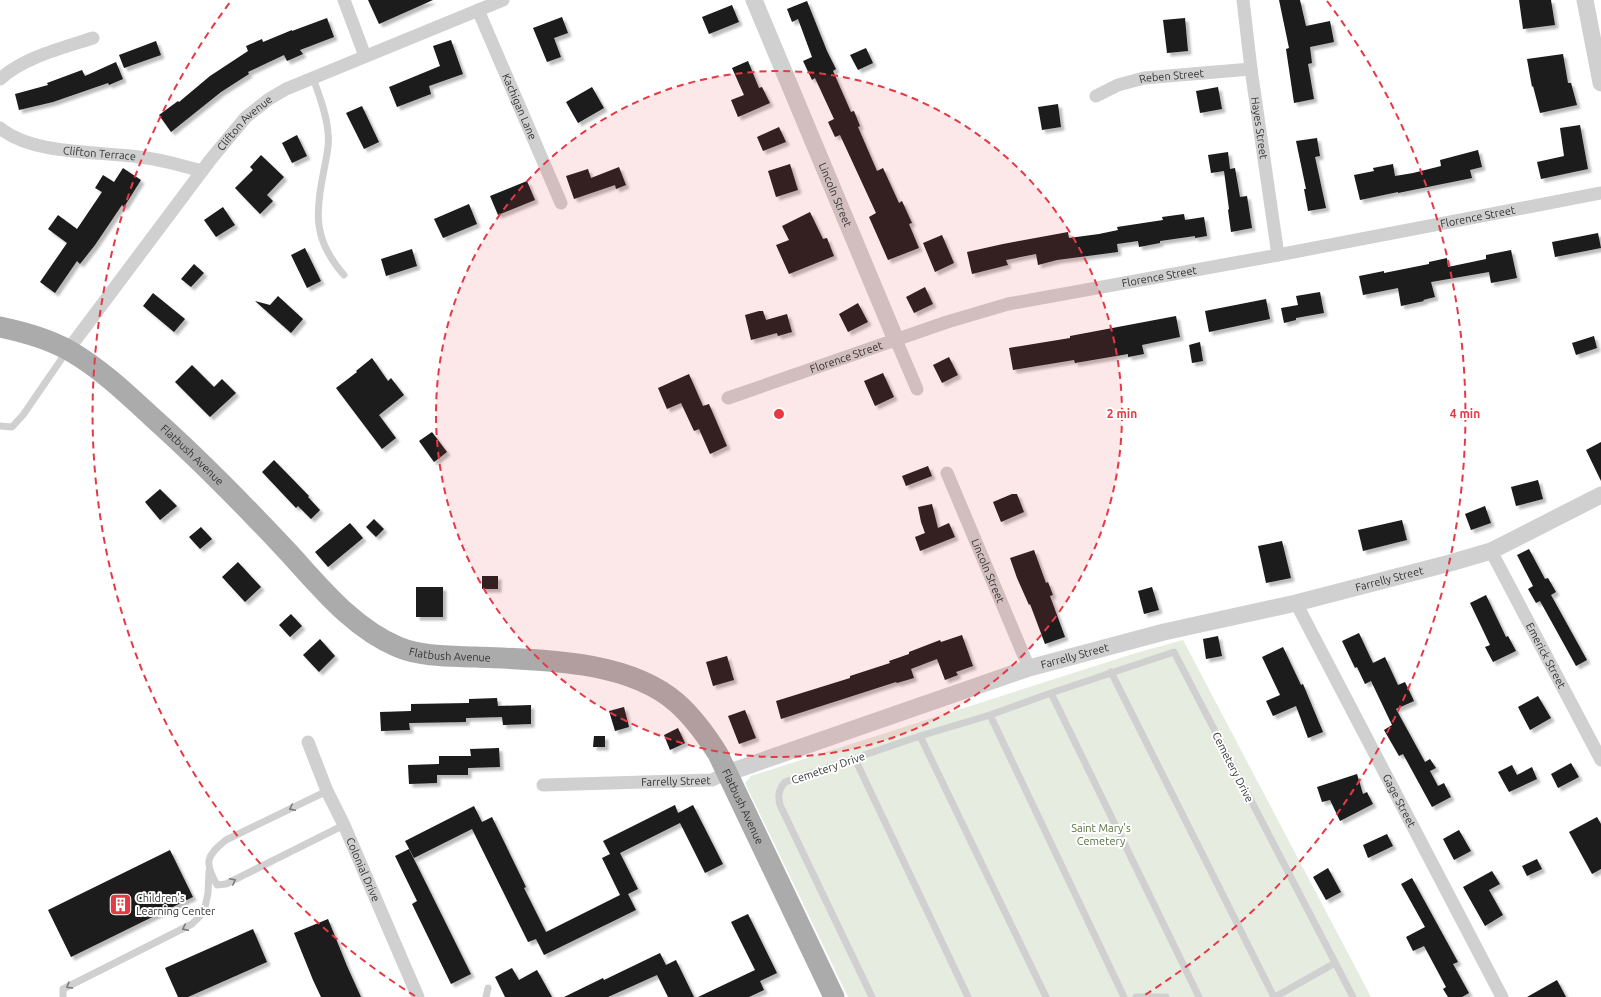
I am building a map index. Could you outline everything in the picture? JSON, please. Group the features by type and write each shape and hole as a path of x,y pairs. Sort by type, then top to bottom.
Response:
{"main road":[{"name":"Flatbush Avenue","path":"0,327 25,333 68,350 106,376 163,427 256,517 329,596 364,628 399,648 419,653 439,655 558,662 596,667 633,678 657,689 676,702 692,718 706,736 727,773 834,997"}],"street":[{"path":"344,0 365,56"},
{"name":"Clifton Avenue","path":"68,350 202,171 246,117 269,99 286,89 503,0"},
{"name":"Lincoln Street","path":"754,0 916,389"},
{"name":"Hayes Street","path":"1243,0 1251,69 1278,255"},
{"path":"1585,0 1601,83"},
{"name":"Kachigan Lane","path":"478,10 562,203"},
{"path":"0,80 8,72 29,61 93,38"},
{"name":"Reben Street","path":"1096,96 1118,85 1144,78 1251,69"},
{"name":"Clifton Terrace","path":"0,128 21,141 53,148 141,157 202,171"},
{"name":"Florence Street","path":"728,398 947,322 1008,304 1278,255 1601,193"},
{"name":"Lincoln Street","path":"947,473 1029,668"},
{"name":"Farrelly Street","path":"543,785 712,780 727,773 1029,668 1164,632 1296,604 1491,551 1601,495"},
{"name":"Emerick Street","path":"1491,551 1601,760"},
{"name":"Gage Street","path":"1296,604 1502,997"},
{"name":"Colonial Drive","path":"308,742 327,790 344,825 418,997"}],"lane":[{"path":"313,78 324,113 328,134 328,147 317,210 319,226 327,251 334,263 344,275"},
{"path":"0,426 12,427 23,415 68,350"},
{"name":"Cemetery Drive","path":"872,997 780,806 778,797 781,787 785,782 920,736 990,715 1111,672 1174,652 1353,997"},
{"path":"1111,672 1274,997 1335,963"},
{"path":"1051,693 1199,997"},
{"path":"990,715 1124,997"},
{"path":"920,736 1046,997"},
{"path":"855,759 968,997"},
{"path":"63,997 63,989 192,924 204,912 208,893 208,864 212,852 226,840 327,790"},
{"path":"209,871 217,885 226,884 344,825"},
{"path":"486,997 488,988"},
{"path":"1136,997 1166,997"}],"green space":[{"name":"Saint Mary's Cemetery","path":"1183,640 1371,997 848,997 745,783 751,776 1136,653"}],"building":[{"path":"368,0 433,0 379,24"},
{"path":"1279,0 1300,0 1306,26 1330,21 1334,42 1310,47 1312,63 1308,64 1314,99 1294,103 1286,49 1289,48"},
{"path":"1519,0 1551,0 1555,25 1523,29"},
{"path":"807,1 827,51 836,69 833,71 851,112 854,111 860,126 858,127 877,171 883,168 899,203 902,201 912,223 909,224 919,248 888,260 869,217 876,213 840,135 835,137 828,122 834,119 815,78 812,80 803,61 812,57 798,19 792,22 787,9"},
{"path":"732,5 739,22 709,34 702,17"},
{"path":"562,17 568,33 554,38 561,57 547,62 533,28"},
{"path":"327,18 334,37 300,50 303,54 287,61 284,55 248,72 249,74 221,92 171,132 159,115 178,101 179,102 210,76 248,51 246,46 262,39 263,42"},
{"path":"1185,18 1188,51 1167,53 1163,20"},
{"path":"451,40 463,74 429,86 431,94 397,107 389,87 440,66 433,46"},
{"path":"156,41 161,55 124,68 119,55"},
{"path":"866,48 873,63 858,70 850,55"},
{"path":"1563,54 1568,83 1571,83 1577,105 1540,113 1533,86 1532,87 1527,59"},
{"path":"748,61 759,88 762,87 770,103 738,117 731,100 744,95 732,68"},
{"path":"116,62 123,79 109,85 108,83 53,102 19,110 15,94 48,85 47,83 82,70 85,76"},
{"path":"592,87 604,108 578,123 566,102"},
{"path":"1218,87 1222,109 1200,113 1196,91"},
{"path":"1058,104 1061,127 1042,130 1038,107"},
{"path":"362,106 379,142 364,149 346,113"},
{"path":"1580,125 1588,169 1541,179 1537,162 1564,156 1560,128"},
{"path":"779,127 786,142 763,151 757,137"},
{"path":"297,135 307,156 292,163 282,143"},
{"path":"1317,138 1320,156 1315,157 1326,208 1308,211 1304,189 1306,189 1296,141"},
{"path":"1478,150 1482,167 1470,170 1472,178 1360,200 1354,175 1374,171 1373,168 1393,164 1395,176 1413,173 1441,166 1440,160"},
{"path":"1228,152 1230,169 1235,168 1240,197 1247,196 1252,228 1231,232 1224,171 1211,173 1208,155"},
{"path":"261,155 284,177 267,195 273,201 260,214 235,188 253,170 250,167"},
{"path":"790,164 798,190 776,197 768,171"},
{"path":"619,167 626,185 616,189 615,185 574,199 566,176 588,169 591,178"},
{"path":"123,168 141,180 124,207 122,205 95,245 80,264 77,261 55,293 40,282 67,243 48,229 58,215 77,229 102,192 95,188 103,175 114,182"},
{"path":"527,181 535,200 498,215 490,196"},
{"path":"469,204 477,224 443,238 434,219"},
{"path":"223,207 235,225 216,237 204,220"},
{"path":"810,212 823,239 827,238 834,256 789,274 776,245 789,240 782,226"},
{"path":"1184,214 1185,220 1204,217 1207,236 1195,238 1195,236 1160,241 1160,243 1139,247 1138,241 1117,244 1118,252 1057,260 1038,265 1036,254 1006,260 1008,265 972,274 967,252 1068,232 1069,238 1099,234 1118,230 1117,227 1163,220 1162,217"},
{"path":"1598,233 1601,248 1555,257 1552,242"},
{"path":"942,235 954,263 935,272 923,243"},
{"path":"305,248 321,281 307,288 291,255"},
{"path":"412,249 417,266 386,276 381,259"},
{"path":"1511,250 1517,278 1491,283 1489,272 1431,282 1435,297 1401,306 1398,288 1363,295 1359,276 1384,271 1384,273 1429,264 1429,262 1447,258 1448,267 1486,259 1486,255"},
{"path":"194,264 204,273 191,287 181,279"},
{"path":"925,287 933,304 914,313 906,297"},
{"path":"1320,292 1324,313 1296,318 1296,320 1284,323 1281,308 1298,305 1296,296"},
{"path":"153,293 185,319 174,332 143,306"},
{"path":"278,296 303,319 291,333 255,301 270,305"},
{"path":"1266,299 1270,319 1209,332 1205,311"},
{"path":"858,303 868,322 848,332 839,314"},
{"path":"763,311 766,320 787,314 792,332 778,336 777,333 751,340 745,315"},
{"path":"1176,316 1180,337 1142,345 1144,354 1128,357 1128,354 1075,363 1074,360 1013,370 1009,348 1070,338 1070,336"},
{"path":"1594,336 1597,348 1576,355 1572,343"},
{"path":"1200,342 1203,361 1192,363 1189,345"},
{"path":"949,357 958,375 942,383 933,365"},
{"path":"372,358 388,381 391,378 404,395 379,415 396,438 382,449 336,388"},
{"path":"192,365 214,387 222,379 236,393 210,417 175,382"},
{"path":"883,373 894,397 875,406 864,381"},
{"path":"689,374 703,406 709,404 727,446 710,454 699,429 694,431 681,403 667,409 658,388"},
{"path":"432,432 447,452 434,462 419,441"},
{"path":"1601,442 1601,481 1586,450"},
{"path":"274,460 309,496 308,497 320,510 311,519 298,506 296,508 262,472"},
{"path":"928,466 932,476 906,486 902,476"},
{"path":"1538,480 1543,499 1516,506 1511,487"},
{"path":"160,489 177,506 160,520 145,502"},
{"path":"1012,494 1017,494 1024,512 1001,522 993,502"},
{"path":"932,504 938,528 949,523 955,537 920,551 915,537 925,533 918,507"},
{"path":"1485,506 1491,523 1471,530 1465,514"},
{"path":"374,519 384,529 376,537 366,527"},
{"path":"1402,520 1407,540 1363,551 1358,530"},
{"path":"350,523 363,538 328,567 315,552"},
{"path":"201,527 212,539 200,549 189,537"},
{"path":"1282,541 1291,578 1266,583 1258,546"},
{"path":"1529,549 1545,579 1548,578 1556,592 1551,595 1587,660 1576,666 1540,601 1536,603 1528,589 1533,586 1517,555"},
{"path":"1034,550 1046,583 1048,582 1053,595 1050,596 1065,637 1045,644 1010,558"},
{"path":"238,562 261,587 245,602 222,577"},
{"path":"482,576 498,576 498,589 482,589"},
{"path":"416,587 443,587 443,617 416,617"},
{"path":"1152,587 1159,610 1144,614 1138,591"},
{"path":"1486,595 1506,637 1508,636 1516,651 1493,662 1485,647 1490,645 1470,603"},
{"path":"291,614 302,626 290,637 279,625"},
{"path":"1359,633 1373,663 1385,657 1398,685 1405,682 1414,701 1396,709 1425,762 1430,759 1436,768 1430,771 1438,786 1444,783 1451,797 1432,807 1403,754 1399,756 1384,730 1392,725 1371,681 1365,684 1357,667 1355,668 1342,641"},
{"path":"962,635 973,666 956,672 958,675 945,680 937,659 911,669 914,678 896,682 781,719 776,701 850,678 850,676 890,663 889,661 940,640 941,642"},
{"path":"1218,636 1222,656 1206,659 1203,639"},
{"path":"320,639 335,656 319,672 303,655"},
{"path":"1283,647 1301,685 1303,684 1323,732 1308,738 1296,706 1273,716 1266,701 1280,695 1262,657"},
{"path":"727,656 734,680 713,686 706,662"},
{"path":"1538,696 1551,718 1530,730 1518,707"},
{"path":"497,698 498,706 531,705 531,724 503,725 502,717 466,718 466,722 409,723 410,730 381,731 380,712 411,711 411,704 469,703 469,699"},
{"path":"624,707 629,727 615,731 609,711"},
{"path":"745,710 756,738 739,744 728,716"},
{"path":"678,728 685,743 670,750 664,735"},
{"path":"594,736 605,736 605,747 593,747"},
{"path":"499,748 500,767 468,768 468,775 437,775 437,783 409,784 408,765 439,764 439,756 471,756 470,749"},
{"path":"1571,763 1579,777 1558,788 1551,774"},
{"path":"1512,765 1517,775 1532,767 1537,779 1509,792 1498,772"},
{"path":"1357,774 1363,794 1367,792 1373,804 1340,821 1330,800 1322,802 1317,787"},
{"path":"675,805 678,813 693,805 723,864 705,873 680,823 620,853 638,889 628,894 636,910 544,955 536,939 528,942 472,829 414,858 405,841 474,806 482,822 492,817 526,887 524,888 546,932 620,895 602,858 610,854 603,841"},
{"path":"1597,817 1601,824 1601,869 1592,874 1569,832"},
{"path":"1459,830 1471,851 1454,860 1443,839"},
{"path":"1387,834 1393,846 1368,858 1363,845"},
{"path":"409,849 471,974 451,984 412,904 417,901 395,856"},
{"name":"Children's Learning Center","path":"170,850 193,897 71,957 48,910"},
{"path":"1537,859 1542,869 1527,876 1522,866"},
{"path":"1328,868 1341,892 1326,900 1313,877"},
{"path":"1492,871 1500,884 1489,890 1503,915 1485,926 1463,887"},
{"path":"1412,878 1458,962 1453,964 1469,993 1462,997 1448,997 1443,989 1446,987 1424,946 1413,951 1406,937 1425,927 1401,884"},
{"path":"748,914 777,973 760,981 764,990 749,997 698,997 755,970 731,922"},
{"path":"328,919 361,997 321,997 313,980 294,933"},
{"path":"253,929 267,962 188,997 178,997 165,968"},
{"path":"660,953 666,965 676,960 694,997 668,997 657,975 608,997 564,997 603,978 604,980"},
{"path":"512,968 519,980 537,970 552,997 505,997 495,977"},
{"path":"1557,980 1566,997 1527,997"}],"place":[{"name":"Children's Learning Center","path":"120,904"}]}
